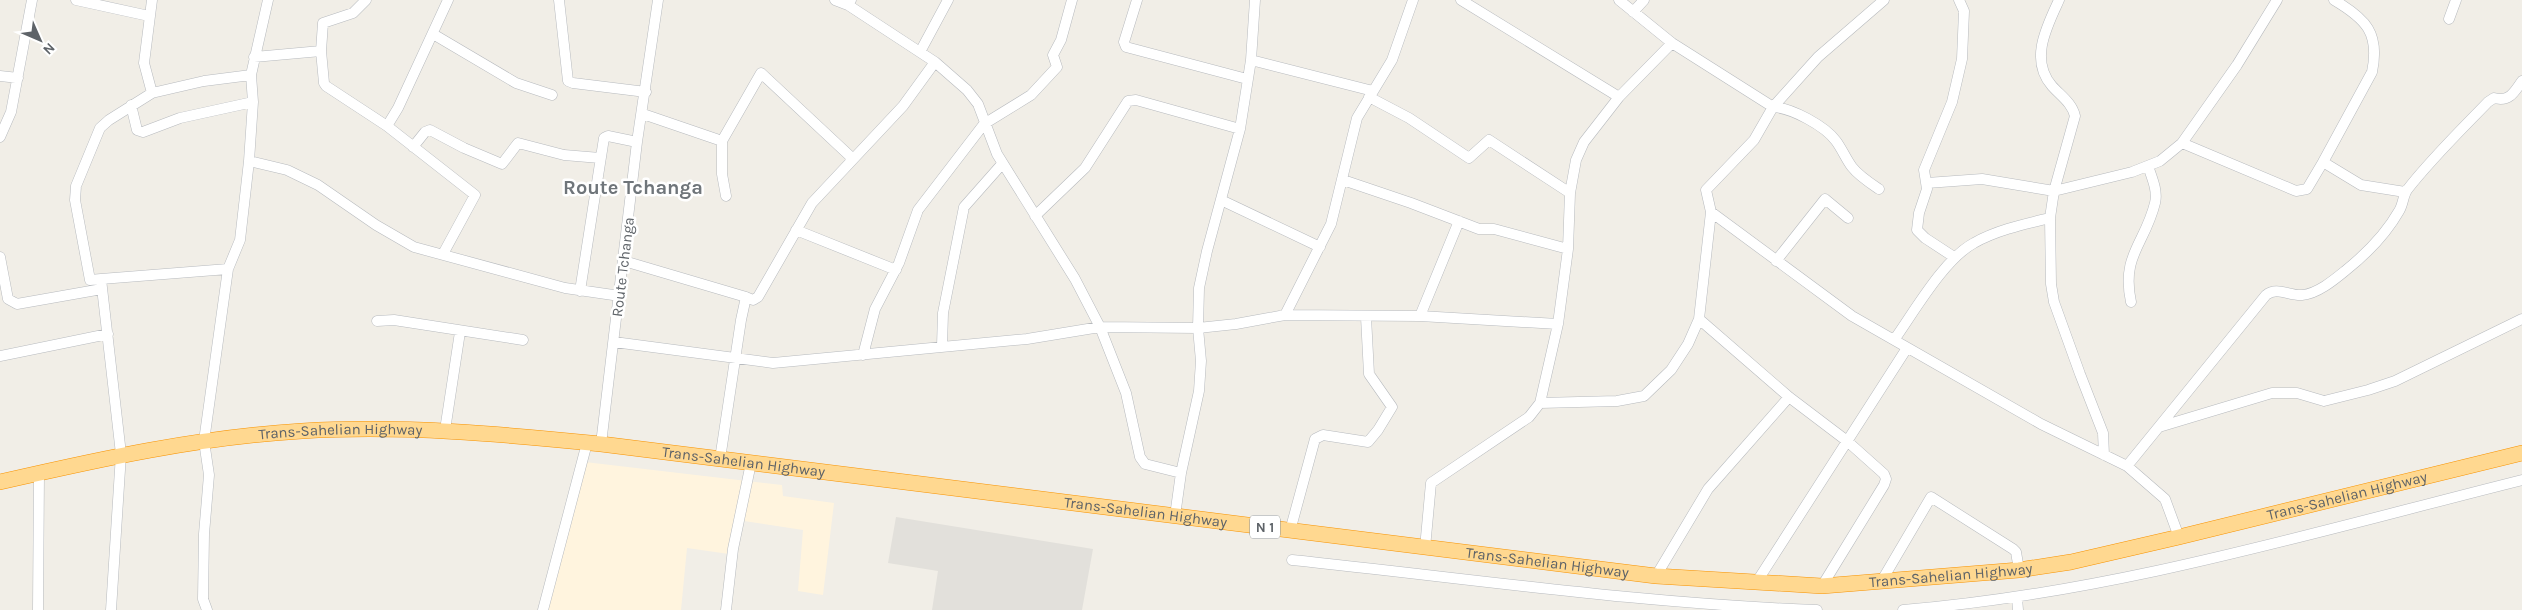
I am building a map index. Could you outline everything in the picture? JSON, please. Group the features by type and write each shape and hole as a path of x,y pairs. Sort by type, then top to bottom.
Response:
{"highway":[{"name":"Trans-Sahelian Highway","path":"0,482 122,454 204,441 303,431 445,430 594,444 720,459 1656,576 1822,586 2019,570 2071,562 2522,453"}],"street":[{"path":"0,137 11,112 32,0"},
{"path":"76,0 149,16"},
{"path":"152,0 144,63 152,94"},
{"path":"206,609 203,599 204,534 209,474 204,441 228,269 240,240 249,161 253,102 251,75 268,0"},
{"path":"366,0 353,12 323,23 321,52 324,82 326,86 387,126 475,195 443,254"},
{"path":"387,126 398,108 448,0"},
{"path":"559,0 568,81 646,92"},
{"name":"Route Tchanga","path":"543,610 594,444 614,342 637,142 643,114 658,0"},
{"path":"836,0 849,3 935,62 972,96 978,104 984,124 1002,164 1076,280 1100,327 1126,393 1140,457 1145,464 1181,473"},
{"path":"920,52 948,0"},
{"path":"863,355 875,309 896,270 918,210 984,124 1031,95 1053,74 1057,67 1052,55 1060,40 1072,0"},
{"path":"1136,0 1124,42 1126,47 1247,79"},
{"path":"1175,516 1181,473 1200,391 1202,361 1198,328 1199,288 1240,130 1250,60 1255,0"},
{"path":"1285,315 1320,248 1335,211 1352,134 1362,107 1401,39 1413,0"},
{"path":"1461,0 1619,98"},
{"path":"1618,0 1672,43 1773,107 1785,108 1797,113 1829,133 1836,140 1853,168 1879,190"},
{"path":"1633,12 1644,0"},
{"path":"1540,403 1617,401 1644,396 1671,370 1688,344 1700,320 1711,212 1706,190 1754,140 1773,107 1818,57 1884,0"},
{"path":"1954,257 1918,233 1918,213 1927,189 1924,170 1952,102 1962,59 1964,11 1959,0"},
{"path":"2059,0 2044,34 2040,54 2044,71 2050,84 2073,107 2075,116 2054,191 2050,218 2051,284 2054,302 2103,433 2104,455"},
{"path":"1927,183 1982,179 2054,191 2148,166 2160,161 2182,143 2237,65 2277,0"},
{"path":"2182,143 2296,191 2307,188 2372,72 2376,56 2374,37 2366,23 2334,0"},
{"path":"2449,19 2456,0"},
{"path":"433,34 516,83 552,95"},
{"path":"1425,548 1431,483 1529,417 1540,403 1558,324 1568,249 1570,193 1576,160 1584,142 1619,98 1672,43"},
{"path":"254,56 321,52"},
{"path":"1250,60 1371,94 1469,158 1489,140 1570,193"},
{"path":"624,261 753,300 758,297 812,203 852,158 903,106 935,62"},
{"path":"726,196 722,174 722,141 761,73 852,158"},
{"path":"101,284 90,280 75,200 76,186 100,128 152,94 204,81 251,75"},
{"path":"0,76 18,78"},
{"path":"2127,466 2266,294 2275,290 2301,295 2322,287 2363,256 2399,211 2405,192 2488,102 2494,98 2502,100 2508,98 2522,81"},
{"path":"1035,216 1085,168 1128,101 1136,100 1240,130"},
{"path":"131,106 137,130 143,132 180,118 253,102"},
{"path":"643,114 722,141"},
{"path":"413,146 425,132 430,130 464,148 502,164 518,143 564,155 600,158"},
{"path":"580,291 600,158 605,137 637,142"},
{"path":"249,161 287,170 318,185 395,237 414,247 580,291 620,296"},
{"path":"2323,162 2361,184 2405,192"},
{"path":"942,346 943,313 964,207 1002,164"},
{"path":"2131,302 2127,282 2128,268 2156,203 2155,186 2148,166"},
{"path":"1343,180 1479,229 1494,230 1568,249"},
{"path":"1776,261 1825,199 1848,218"},
{"path":"1221,200 1320,248"},
{"path":"1711,212 1852,316 2041,424 2127,466 2165,499 2179,537"},
{"path":"1894,340 1954,257 1974,243 2005,230 2050,218"},
{"path":"1420,316 1460,222"},
{"path":"796,230 896,270"},
{"path":"0,257 8,299 17,304 101,284 228,269"},
{"path":"101,284 122,454 111,610"},
{"path":"720,459 734,359 746,297"},
{"path":"614,342 773,363 1027,339 1100,327 1198,328 1236,324 1285,315 1420,316 1558,324"},
{"path":"1290,530 1315,440 1323,436 1368,442 1392,407 1369,374 1366,317"},
{"path":"377,321 394,320 460,332 523,340"},
{"path":"1700,320 1789,397 1879,468 1886,479 1822,586"},
{"path":"2158,428 2272,393 2297,393 2324,401 2368,390 2395,381 2522,320"},
{"path":"445,430 460,332"},
{"path":"0,356 108,334"},
{"path":"1756,583 1907,348"},
{"path":"1656,576 1708,489 1789,397"},
{"path":"726,610 734,549 751,463"},
{"path":"38,610 39,473"},
{"path":"1903,610 2017,598 2156,571 2522,480"},
{"path":"1882,582 1931,497 2014,549 2019,570"},
{"path":"1292,560 1671,606 1817,610"},
{"path":"2017,598 2018,610"}],"shaded area":[{"path":"585,462 782,485 783,496 834,503 823,595 798,591 803,530 744,521 729,554 687,548 681,610 547,610"},
{"path":"896,517 1093,549 1082,610 932,610 938,571 888,563"}],"district":[{"name":"Route Tchanga","path":"633,187"}]}
